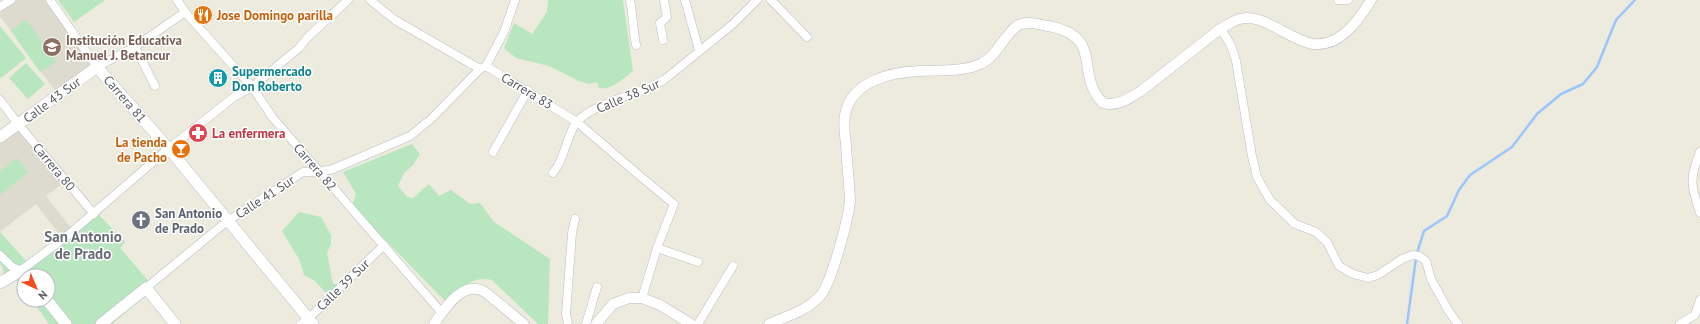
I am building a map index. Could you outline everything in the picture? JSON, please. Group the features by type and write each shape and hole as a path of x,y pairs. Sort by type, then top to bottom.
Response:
{"main road":[{"name":"Calle 43 Sur","path":"0,137 97,67"},
{"name":"Carrera 81","path":"97,67 169,149 228,220 307,322"},
{"path":"0,283 16,276"},
{"path":"146,288 175,324"},
{"name":"Calle 41 Sur","path":"101,324 146,288"},
{"path":"53,308 66,324"}],"street":[{"path":"0,8 11,0"},
{"name":"Carrera 81","path":"50,0 97,67"},
{"name":"Carrera 82","path":"177,0 185,12 252,87 273,118 442,313"},
{"path":"29,268 169,149 234,97 252,87 299,48 308,37 348,0"},
{"name":"Carrera 83","path":"370,0 395,20 483,68 528,90 577,122 674,204 658,248"},
{"name":"Calle 41 Sur","path":"146,288 228,220 303,172 319,172 333,169 410,136 431,119 483,68 504,32 514,0"},
{"path":"630,0 633,13 632,18 636,45"},
{"path":"663,40 660,23 667,17 664,0"},
{"path":"685,0 699,50"},
{"name":"Calle 38 Sur","path":"553,173 560,164 568,141 577,122 589,112 654,86 679,69 699,50 733,24 757,0"},
{"path":"772,0 806,37"},
{"path":"1338,0 1348,0"},
{"path":"769,324 807,308 821,296 827,283 849,210 850,200 844,130 845,114 849,104 863,87 883,77 911,71 976,66 987,60 1013,28 1022,23 1032,23 1068,30 1078,38 1084,48 1089,76 1095,91 1103,103 1112,104 1128,100 1220,29 1234,21 1245,18 1263,21 1305,42 1325,44 1342,35 1356,21 1371,0"},
{"name":"Calle 43 Sur","path":"97,67 135,47 185,12"},
{"path":"1220,29 1227,36 1232,47 1236,61 1257,177 1270,200 1294,224 1316,232 1327,242 1339,266 1345,271 1368,278 1378,275 1402,259 1413,255 1419,256 1426,261 1430,279 1445,306 1458,324"},
{"path":"135,47 155,86"},
{"path":"493,152 528,90"},
{"name":"Carrera 80","path":"0,100 18,124 94,214"},
{"path":"1700,152 1692,173 1693,191 1700,213"},
{"path":"568,324 566,314 572,233 576,219"},
{"name":"Calle 39 Sur","path":"307,322 384,245"},
{"path":"642,298 658,248 698,262"},
{"path":"0,255 11,266 16,269"},
{"path":"698,324 732,266"},
{"path":"586,324 597,287"},
{"path":"434,324 458,295 465,290 480,289 524,324"},
{"path":"596,324 613,304 629,298 642,298 660,305 690,324"},
{"path":"1680,324 1694,315 1700,300"}],"shaded area":[{"name":"Institución Educativa Manuel J. Betancur","path":"11,0 50,0 93,64 56,92 0,16 0,7"},
{"path":"18,128 66,181 46,196 71,228 60,235 36,204 0,232 0,141"}],"green space":[{"path":"58,0 105,0 74,22"},
{"path":"548,0 623,0 633,71 613,86 608,88 599,88 597,82 589,84 579,81 549,66 516,58 504,48 514,23 532,34 547,12"},
{"path":"26,19 56,62 40,72 11,31"},
{"path":"0,26 26,58 1,78 0,77"},
{"path":"26,63 45,84 28,99 9,78"},
{"path":"412,144 420,154 413,165 404,173 398,186 407,197 413,198 429,184 439,196 451,190 470,204 480,203 494,222 550,259 548,324 538,324 492,280 478,280 466,284 447,303 352,206 356,194 343,172"},
{"path":"17,158 28,172 0,195 0,172"},
{"path":"299,212 321,217 331,235 331,244 327,253 333,284 340,285 335,293 327,294 315,281 304,275 299,259 282,231"},
{"path":"89,214 98,214 125,242 120,248 151,284 145,296 112,324 49,324 38,308 56,308 56,268 16,268 16,280 9,285 2,277 4,271 0,263 0,232 26,261"}],"waterway":[{"path":"1417,253 1424,231 1447,216 1459,190 1470,175 1512,147 1537,114 1561,94 1583,84 1597,67 1616,20 1635,0"},
{"path":"1407,324 1416,258"}],"place":[{"name":"Jose Domingo parilla","path":"203,15"},
{"name":"Institución Educativa Manuel J. Betancur","path":"52,47"},
{"name":"Supermercado Don Roberto","path":"218,78"},
{"name":"La enfermera","path":"198,133"},
{"name":"La tienda de Pacho","path":"181,149"},
{"name":"San Antonio de Prado","path":"141,220"}],"district":[{"name":"San Antonio de Prado","path":"83,244"}]}
